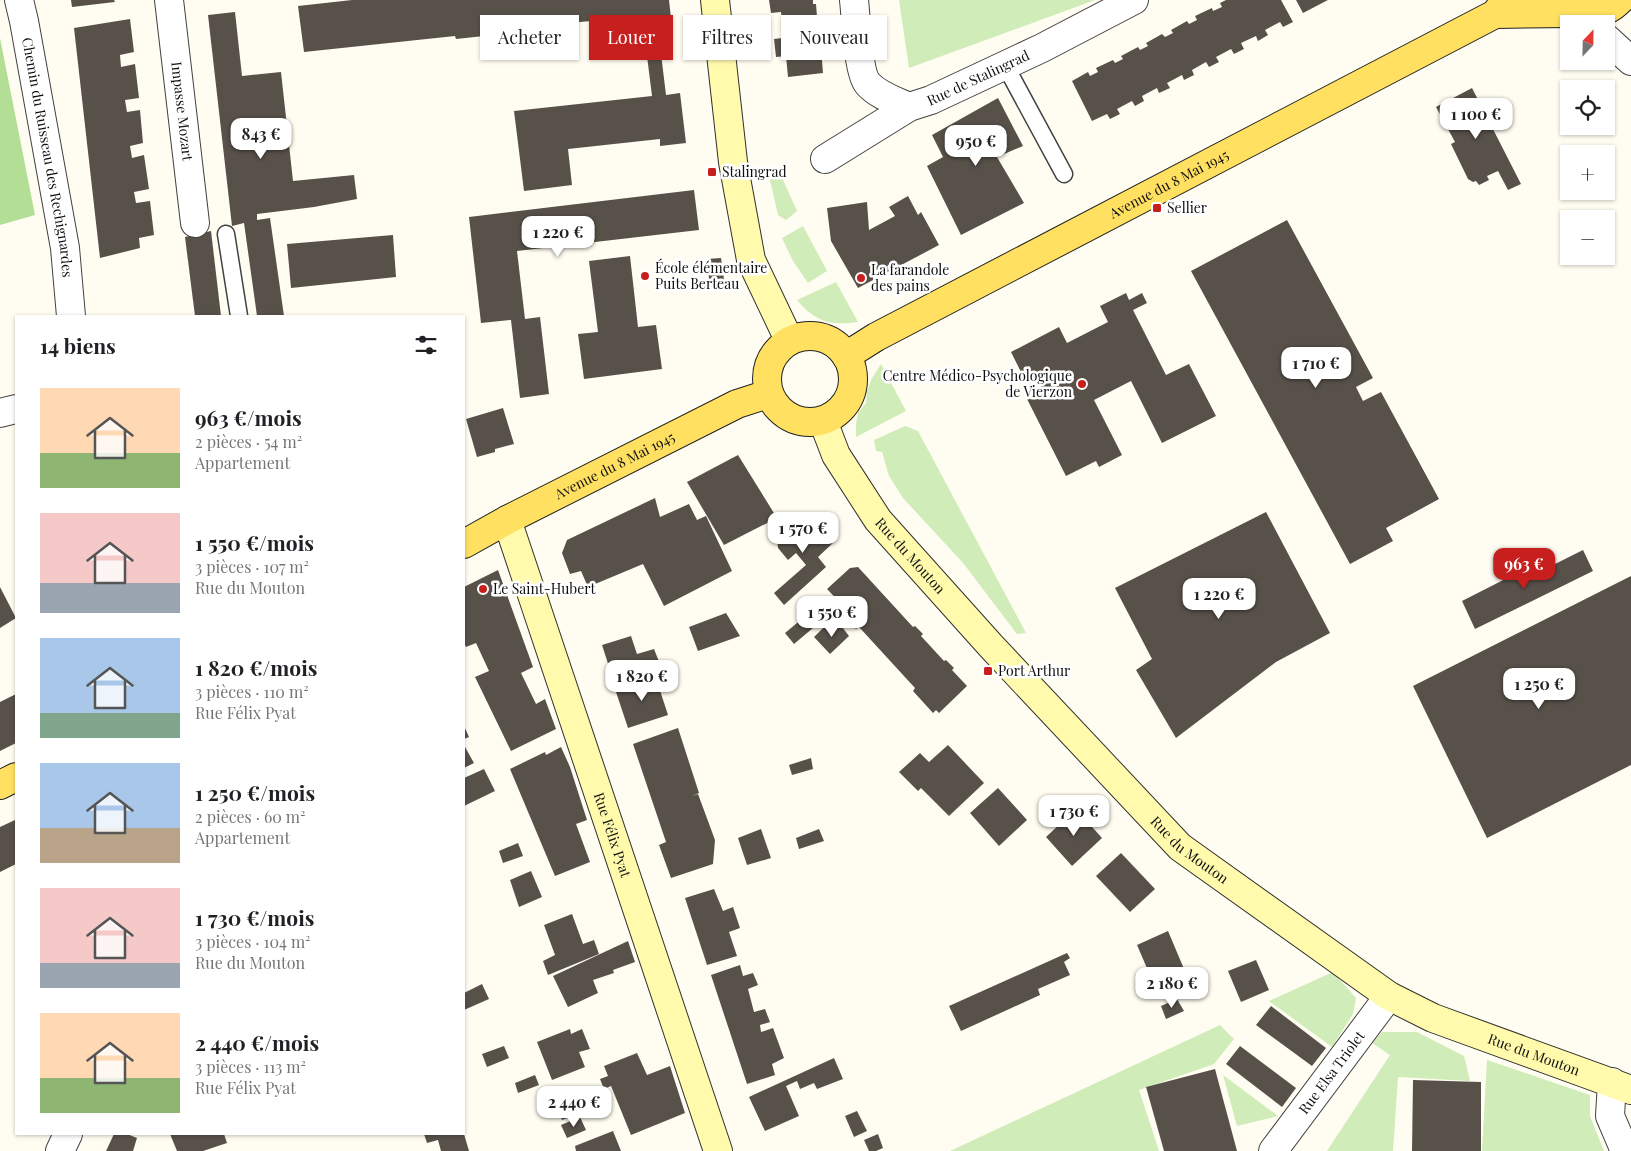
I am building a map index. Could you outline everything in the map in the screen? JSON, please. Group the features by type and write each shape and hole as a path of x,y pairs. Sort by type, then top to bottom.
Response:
{"main road":[{"name":"Avenue du 8 Mai 1945","path":"846,356 876,336 1500,7 1592,14 1605,11 1620,0"},
{"path":"801,336 827,339 838,346 846,356 852,368 853,381 850,394 844,405 835,415 810,423 797,420 785,414 775,405 768,394 766,382 769,364 779,348 789,340 801,336"},
{"name":"Avenue du 8 Mai 1945","path":"465,543 737,404 768,394"},
{"path":"0,785 15,778"}],"street":[{"name":"Chemin du Ruisseau des Rechignardes","path":"19,0 65,248 71,315"},
{"name":"Impasse Mozart","path":"169,0 195,223"},
{"path":"715,0 733,162 751,260 789,340"},
{"path":"854,0 861,63 867,84 885,97 909,107"},
{"name":"Rue de Stalingrad","path":"825,159 909,107 930,100 1006,65 1134,0"},
{"path":"1615,46 1631,61"},
{"path":"0,413 15,409"},
{"name":"Rue du Mouton","path":"823,420 836,455 878,520 991,646 1180,847 1389,996 1433,1018 1622,1086"},
{"name":"Rue Félix Pyat","path":"508,520 718,1151"},
{"name":"Rue Elsa Triolet","path":"1273,1151 1389,996"},
{"path":"1622,1086 1610,1116 1625,1151"},
{"path":"60,1151 68,1135"}],"lane":[{"path":"1006,65 1064,174"},
{"path":"226,234 239,315"}],"green space":[{"path":"899,0 1095,0 909,68"},
{"path":"0,38 35,215 0,225"},
{"path":"779,171 797,211 786,220 778,215 769,176"},
{"path":"803,226 827,271 808,283 793,261 782,238"},
{"path":"836,282 858,322 832,323 825,321 810,313 797,300"},
{"path":"881,364 906,411 856,437 858,413 866,403 871,380"},
{"path":"905,426 918,431 1026,633 1017,634 963,563 903,498 889,476 882,452 876,451 874,440"},
{"path":"1333,972 1356,998 1353,1014 1332,1047 1269,1001"},
{"path":"1220,1025 1234,1039 1214,1064 1139,1090 1159,1151 950,1151"},
{"path":"1382,1032 1417,1032 1464,1056 1470,1081 1398,1077 1393,1151 1327,1151 1390,1055 1372,1043"},
{"path":"1487,1060 1590,1095 1590,1116 1604,1151 1482,1151"},
{"path":"1223,1075 1278,1116 1237,1126"}],"building":[{"path":"71,0 114,0 115,2 72,7"},
{"path":"352,0 669,0 671,15 589,15 589,21 579,22 579,15 480,15 480,36 456,39 455,36 304,52 298,6"},
{"path":"769,0 813,0 813,4 816,4 817,15 781,15 781,12 771,13"},
{"path":"1226,0 1281,0 1293,22 1283,27 1280,22 1265,30 1268,35 1258,41 1256,36 1241,43 1244,49 1234,54 1231,49 1216,57 1219,62 1209,67 1206,62 1192,70 1194,75 1184,80 1182,75 1167,83 1170,88 1159,93 1157,88 1142,96 1144,101 1135,106 1132,101 1117,109 1120,114 1110,119 1107,114 1092,121 1072,81 1088,72 1090,76 1098,72 1096,68 1113,60 1115,63 1123,59 1121,56 1138,47 1140,50 1148,46 1146,43 1162,34 1165,37 1173,33 1171,30 1187,21 1189,24 1197,20 1195,16 1212,8 1213,11 1222,7 1220,3"},
{"path":"1296,0 1328,0 1303,13"},
{"path":"235,12 242,76 281,72 293,181 354,175 357,199 314,207 257,214 257,220 270,218 284,315 257,315 244,223 232,226 208,15"},
{"path":"130,19 134,52 120,55 121,67 135,64 139,98 125,100 127,112 140,110 143,143 130,146 132,158 144,155 149,189 134,192 136,203 150,201 154,235 139,238 140,248 100,258 74,28"},
{"path":"781,38 781,56 776,57 774,39"},
{"path":"648,60 662,60 666,95 680,93 686,143 660,146 660,139 568,149 572,185 524,191 514,111 652,96"},
{"path":"786,60 822,60 823,73 788,77"},
{"path":"1472,88 1521,184 1508,190 1498,171 1487,176 1489,180 1479,185 1476,181 1473,182 1468,179 1451,144 1455,142 1436,107"},
{"path":"998,98 1023,146 997,157 1024,203 961,235 927,166 943,157 932,135"},
{"path":"694,190 699,230 517,251 525,319 540,317 549,394 520,398 511,320 481,323 469,217"},
{"path":"908,196 918,215 921,212 939,245 858,288 831,241 827,208 867,202 869,230 895,216 889,207"},
{"path":"1287,220 1373,378 1356,387 1363,401 1381,392 1439,499 1386,528 1393,541 1350,564 1191,271"},
{"path":"211,231 221,315 195,315 185,237"},
{"path":"393,235 396,277 291,288 287,244"},
{"path":"630,256 638,327 656,325 662,369 584,379 578,334 598,332 589,261"},
{"path":"721,258 725,287 710,288 707,259"},
{"name":"Centre Médico-Psychologique de Vierzon","path":"1126,293 1129,300 1142,293 1147,303 1133,310 1166,375 1189,364 1216,416 1162,443 1131,381 1094,400 1122,455 1099,467 1096,461 1066,476 1025,395 1041,387 1035,375 1025,380 1011,352 1059,327 1067,343 1108,322 1100,306"},
{"path":"503,408 514,444 495,449 495,452 477,457 466,419"},
{"path":"738,455 777,518 724,545 687,482"},
{"path":"655,498 660,517 689,504 697,520 706,516 732,571 664,606 643,564 588,587 581,571 570,574 562,553 567,540"},
{"path":"1266,512 1330,633 1276,662 1176,738 1136,670 1152,659 1115,588"},
{"path":"812,517 834,542 818,557 826,567 784,605 774,593 806,565 796,553 788,560 778,548 777,538 801,518"},
{"path":"1583,550 1593,571 1475,629 1462,601 1519,572 1523,580"},
{"path":"858,567 913,627 915,626 923,634 921,636 944,661 946,660 954,668 952,670 967,686 939,713 936,710 933,713 913,691 915,688 859,627 856,629 845,618 850,613 827,589 850,568"},
{"path":"498,570 533,667 521,673 536,704 545,699 556,729 511,751 475,677 489,671 476,643 466,647 465,645 465,586"},
{"path":"1631,576 1631,765 1487,838 1413,686"},
{"path":"0,587 15,619 0,628"},
{"path":"726,613 740,636 698,651 689,627"},
{"path":"803,618 813,628 794,644 785,633"},
{"path":"839,623 849,636 830,654 814,637 824,627 829,632"},
{"path":"631,636 637,654 654,649 660,664 613,679 602,645"},
{"path":"655,675 668,715 628,728 615,689"},
{"path":"15,694 15,744 0,751 0,702"},
{"path":"465,728 469,737 465,739"},
{"path":"678,728 699,793 692,796 698,794 715,840 713,864 671,878 659,845 666,842 633,744"},
{"path":"948,745 984,783 949,816 921,788 918,791 899,772 920,753 929,762"},
{"path":"465,747 474,763 465,768"},
{"path":"561,747 570,767 587,820 576,824 590,862 555,876 510,769 545,752 546,755"},
{"path":"811,758 813,769 792,775 789,765"},
{"path":"484,769 495,791 465,806 465,778"},
{"path":"998,788 1027,820 999,846 970,813"},
{"path":"1076,809 1102,838 1072,866 1046,837"},
{"path":"15,820 15,864 0,872 0,827"},
{"path":"761,829 771,858 747,865 738,838"},
{"path":"819,829 824,841 799,849 796,838"},
{"path":"518,843 523,856 503,863 499,851"},
{"path":"1121,853 1155,889 1130,912 1096,876"},
{"path":"531,871 542,897 519,907 510,880"},
{"path":"714,889 723,911 733,907 740,928 729,932 737,956 707,965 685,898"},
{"path":"572,914 583,944 594,940 599,954 548,975 543,961 555,955 544,925"},
{"path":"1168,931 1187,976 1156,989 1137,945"},
{"path":"628,941 635,962 613,970 614,973 593,980 598,993 568,1007 553,976"},
{"path":"1067,953 1070,958 1064,962 1070,975 1038,989 1040,995 961,1031 949,1006"},
{"path":"1256,960 1269,990 1241,1002 1228,971"},
{"path":"740,965 743,976 753,973 758,985 748,989 754,1012 765,1009 770,1022 760,1025 761,1032 773,1028 784,1058 772,1064 775,1075 747,1084 711,975"},
{"path":"482,984 489,999 465,1010 465,992"},
{"path":"1177,999 1184,1011 1166,1019 1161,1006"},
{"path":"1271,1006 1326,1048 1312,1066 1256,1025"},
{"path":"570,1029 571,1034 582,1029 590,1049 579,1052 585,1067 552,1080 537,1042"},
{"path":"504,1046 509,1058 487,1067 482,1054"},
{"path":"1240,1046 1296,1088 1282,1107 1226,1064"},
{"path":"637,1053 647,1075 670,1066 685,1113 631,1135 611,1086 604,1089 600,1079 608,1076 604,1066"},
{"path":"834,1058 843,1079 817,1089 814,1083 800,1089 797,1081 786,1086 799,1116 765,1131 749,1097"},
{"path":"1215,1069 1237,1151 1164,1151 1146,1087"},
{"path":"535,1075 539,1085 518,1093 515,1083"},
{"path":"1413,1080 1481,1082 1481,1151 1412,1151"},
{"path":"573,1095 581,1113 562,1120 555,1101"},
{"path":"857,1111 867,1131 854,1137 845,1116"},
{"path":"580,1117 586,1130 567,1138 561,1125"},
{"path":"613,1131 621,1151 576,1151 575,1146"},
{"path":"878,1134 883,1148 869,1151 864,1140"},
{"path":"114,1135 130,1135 137,1138 133,1151 106,1151"},
{"path":"170,1135 224,1135 227,1143 203,1151 177,1151"},
{"path":"424,1135 464,1135 469,1151 441,1151 438,1140 427,1143"}],"place":[{"name":"Stalingrad","path":"712,172"},
{"name":"Sellier","path":"1157,208"},
{"name":"École élémentaire Puits Berteau","path":"645,276"},
{"name":"La farandole des pains","path":"861,278"},
{"name":"Centre Médico-Psychologique de Vierzon","path":"1082,384"},
{"name":"Le Saint-Hubert","path":"483,589"},
{"name":"Port Arthur","path":"988,671"}]}
